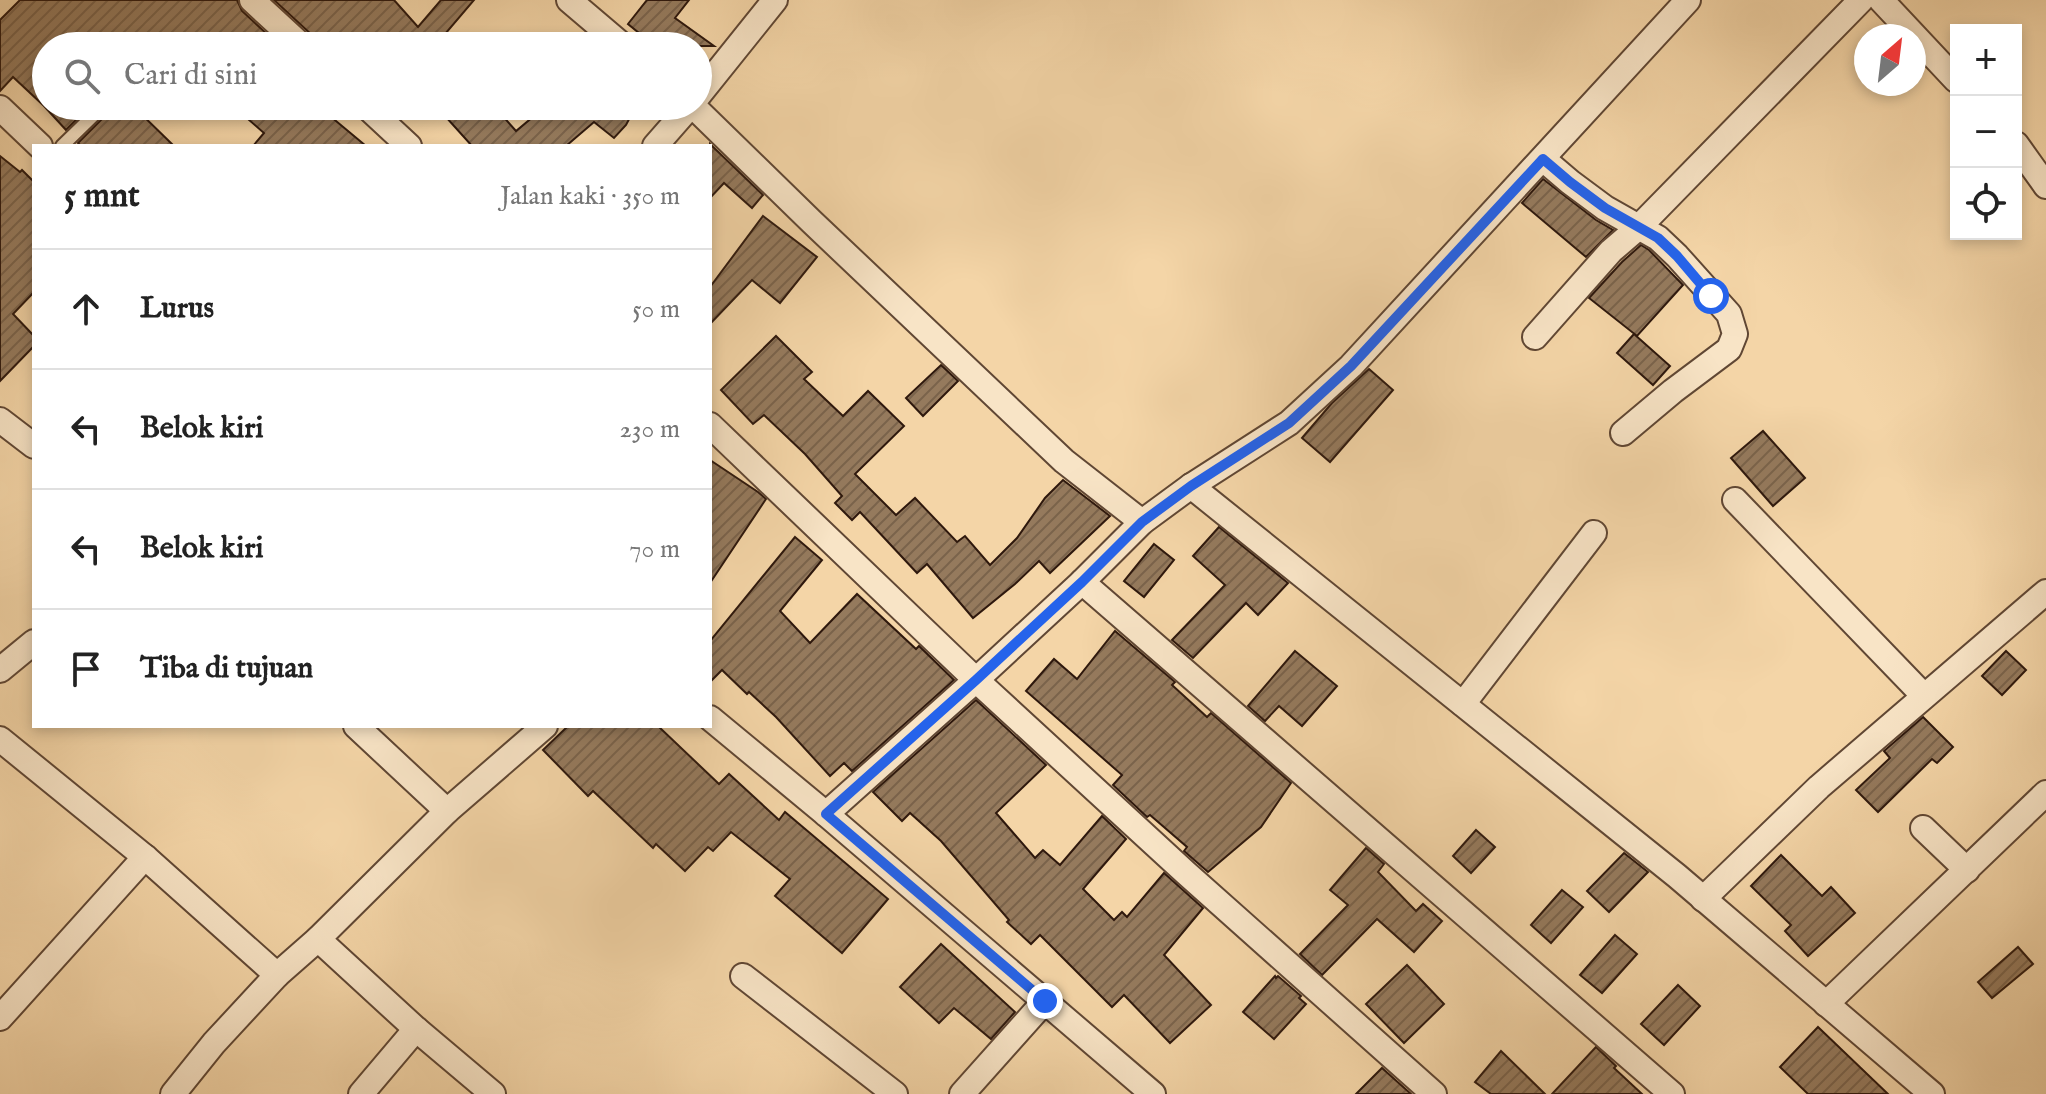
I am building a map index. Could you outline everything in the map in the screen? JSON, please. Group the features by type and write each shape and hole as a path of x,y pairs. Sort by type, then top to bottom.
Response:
{"street":[{"path":"252,0 287,32"},
{"path":"569,0 607,32"},
{"path":"712,79 775,0"},
{"path":"826,814 976,680 1142,522 1191,486 1289,423 1351,366 1688,0"},
{"path":"1535,337 1611,251 1639,227 1861,0"},
{"path":"1881,0 1950,74"},
{"path":"0,108 38,144"},
{"path":"381,120 407,144"},
{"path":"657,144 678,120"},
{"path":"706,120 1064,461 1142,522"},
{"path":"2022,152 2046,186"},
{"path":"1543,159 1605,208 1658,238 1729,314 1735,334 1729,349 1623,433"},
{"path":"0,420 32,444"},
{"path":"712,427 976,680 1209,894 1434,1094"},
{"path":"1191,486 1703,899 1932,1094"},
{"path":"1735,500 1924,696"},
{"path":"1463,704 1594,533"},
{"path":"1082,582 1672,1094"},
{"path":"1703,899 1819,787 2046,592"},
{"path":"0,670 32,644"},
{"path":"712,720 1153,1094"},
{"path":"358,728 447,811"},
{"path":"173,1094 214,1043 277,975 318,939 447,811 543,728"},
{"path":"1,741 145,857 277,975"},
{"path":"1826,1004 2046,793"},
{"path":"1923,828 1967,870"},
{"path":"0,1018 145,857"},
{"path":"318,939 493,1094"},
{"path":"743,976 895,1094"},
{"path":"962,1094 1045,1001"},
{"path":"361,1094 416,1029"}],"lane":[{"path":"64,144 89,120"}],"building":[{"path":"20,0 237,0 242,11 265,32 32,32 32,95 13,77 0,91 0,20"},
{"path":"274,0 394,0 418,27 441,0 474,0 447,32 309,32"},
{"path":"647,0 689,0 675,18 694,32 638,32 628,24"},
{"path":"57,120 76,120 66,130"},
{"path":"101,120 147,120 172,144 79,144"},
{"path":"249,120 335,120 364,144 255,144 264,133"},
{"path":"449,120 506,120 516,131 529,120 629,120 614,138 594,122 568,144 470,144"},
{"path":"712,146 763,195 752,208 724,183 712,196"},
{"path":"0,156 32,180 32,294 13,314 32,334 32,348 0,381"},
{"path":"1543,179 1613,230 1586,257 1522,203"},
{"path":"763,216 817,257 780,303 752,280 712,322 712,284"},
{"path":"1641,245 1683,285 1637,336 1589,298"},
{"path":"1634,334 1670,366 1653,385 1617,353"},
{"path":"776,336 812,372 804,379 843,416 868,391 904,426 855,474 896,515 915,498 957,542 965,536 990,565 1017,538 1045,498 1063,480 1110,516 1050,573 1039,561 973,618 927,564 917,573 860,512 852,520 835,503 842,496 805,454 764,415 753,424 721,390"},
{"path":"941,365 958,381 923,416 906,398"},
{"path":"1369,369 1393,390 1330,462 1302,438 1332,403"},
{"path":"1763,431 1805,478 1773,506 1731,458"},
{"path":"712,461 766,499 712,580"},
{"path":"1219,527 1288,583 1258,615 1246,603 1193,658 1172,640 1225,585 1193,556"},
{"path":"795,537 822,560 780,611 810,643 857,594 954,680 852,771 844,763 830,776 776,717 722,670 712,680 712,639"},
{"path":"1154,544 1174,560 1144,597 1124,581"},
{"path":"1115,631 1175,682 1172,685 1207,717 1211,713 1291,783 1261,827 1208,872 1184,851 1187,847 1150,815 1147,817 1113,785 1122,775 1026,691 1054,659 1077,679"},
{"path":"1295,651 1337,686 1302,726 1279,706 1265,721 1248,706"},
{"path":"2006,651 2026,670 2002,695 1982,676"},
{"path":"976,700 1046,765 996,813 1035,858 1043,850 1060,865 1102,816 1126,839 1083,889 1114,920 1122,912 1127,917 1164,873 1203,908 1164,955 1211,1005 1170,1043 1124,995 1112,1007 1040,935 1031,944 1007,922 1009,920 941,841 910,813 902,821 873,792"},
{"path":"1923,717 1953,747 1937,763 1932,759 1878,812 1856,790 1890,758 1884,751"},
{"path":"566,728 660,728 719,784 729,774 779,820 785,812 888,899 842,953 775,896 790,879 731,832 713,851 708,847 685,871 656,844 653,848 593,791 588,796 543,750"},
{"path":"1476,830 1495,847 1471,873 1453,856"},
{"path":"1366,848 1384,864 1378,872 1416,911 1423,904 1442,921 1414,952 1377,919 1322,975 1300,954 1348,905 1330,890"},
{"path":"1624,853 1648,872 1609,912 1587,891"},
{"path":"1781,855 1822,896 1831,887 1855,913 1808,956 1785,931 1791,925 1751,886"},
{"path":"1562,890 1583,907 1551,943 1531,925"},
{"path":"1615,935 1637,954 1602,993 1580,975"},
{"path":"941,944 1015,1012 991,1039 954,1008 939,1023 900,987"},
{"path":"2018,947 2033,964 1992,998 1978,982"},
{"path":"1407,965 1444,1004 1404,1043 1366,1004"},
{"path":"1275,976 1301,996 1299,998 1306,1004 1274,1039 1243,1012"},
{"path":"1678,985 1700,1006 1664,1045 1641,1024"},
{"path":"1818,1027 1888,1094 1808,1094 1780,1067"},
{"path":"1596,1047 1616,1066 1614,1068 1642,1094 1552,1094"},
{"path":"1501,1051 1545,1094 1491,1094 1475,1082"},
{"path":"1382,1068 1411,1094 1356,1094"}],"route":[{"path":"1045,1001 826,814 976,680 1142,522 1191,486 1289,423 1351,366 1543,159 1605,208 1658,238 1711,296"}]}
